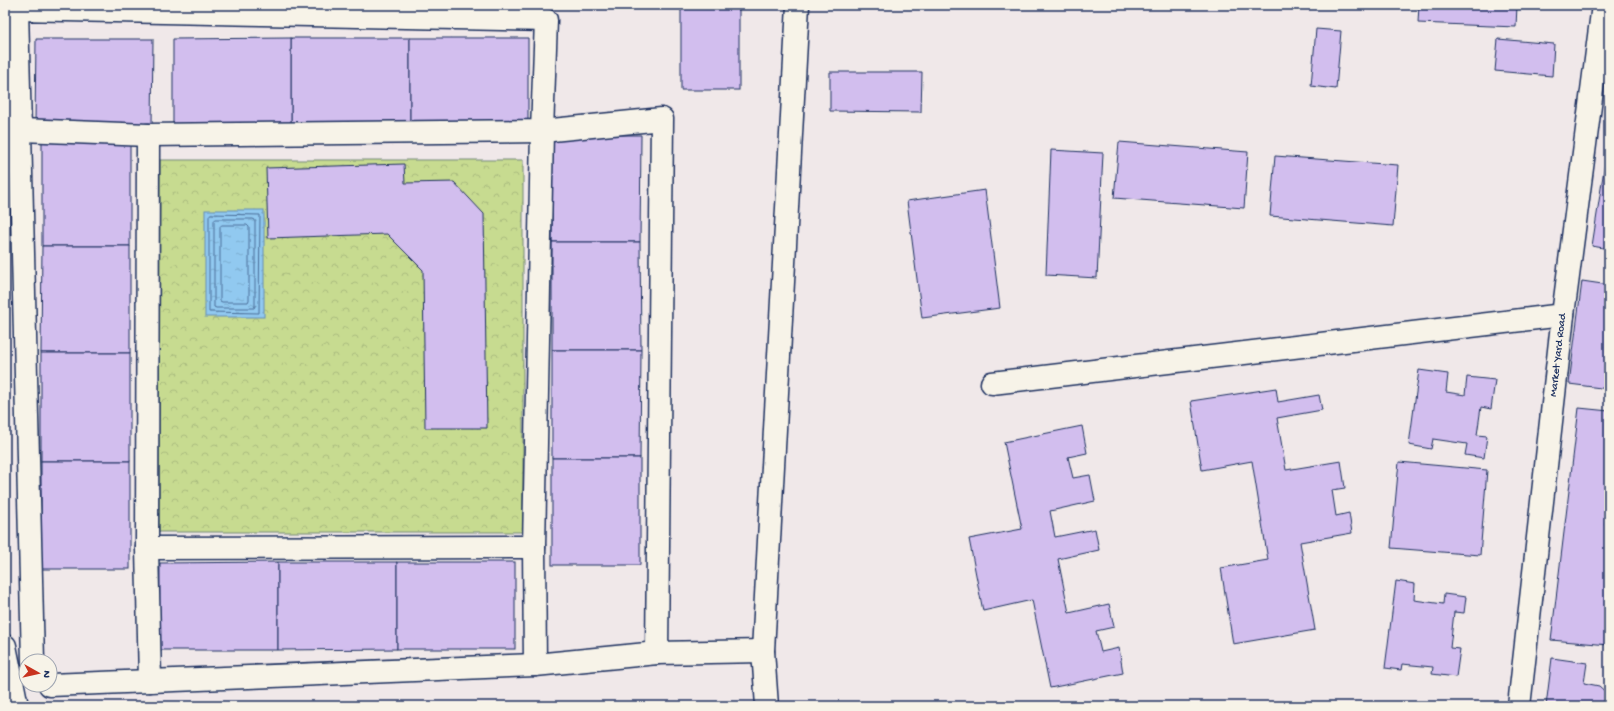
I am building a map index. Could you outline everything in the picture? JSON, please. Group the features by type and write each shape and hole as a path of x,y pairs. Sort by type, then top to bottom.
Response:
{"street":[{"path":"767,706 763,651 798,5"},
{"name":"Market Yard Road","path":"1519,706 1563,315 1603,5"},
{"path":"33,653 17,9 546,20 542,131 534,547 535,665"},
{"path":"21,130 148,135 542,131 662,119 657,653"},
{"path":"148,135 147,548 150,681"},
{"path":"992,383 1563,315"},
{"path":"147,548 534,547"},
{"path":"5,646 17,706"},
{"path":"58,684 535,665 657,653 763,651"}],"green space":[{"path":"160,160 523,160 523,532 159,532"}],"water":[{"path":"205,210 264,210 264,317 205,317"}],"building":[{"path":"681,5 739,5 739,90 681,90"},
{"path":"1419,5 1517,5 1516,27 1418,23"},
{"path":"1316,29 1341,31 1336,89 1311,86"},
{"path":"291,38 410,38 410,126 291,126"},
{"path":"291,38 291,126 173,126 173,39"},
{"path":"410,38 528,38 528,125 410,126"},
{"path":"36,39 153,39 152,125 35,125"},
{"path":"1498,39 1554,44 1552,76 1495,71"},
{"path":"830,72 922,72 921,112 830,111"},
{"path":"552,135 641,135 640,242 552,242"},
{"path":"1609,137 1609,249 1592,246"},
{"path":"42,138 130,138 130,246 42,246"},
{"path":"1119,142 1248,152 1244,208 1114,198"},
{"path":"1051,150 1103,153 1097,278 1046,275"},
{"path":"1275,156 1398,165 1393,226 1270,216"},
{"path":"404,164 405,183 454,182 484,214 487,428 425,428 423,270 387,234 268,238 266,168"},
{"path":"985,190 1000,308 922,318 907,201"},
{"path":"552,242 640,242 641,350 552,350"},
{"path":"42,246 130,246 130,353 41,353"},
{"path":"1582,281 1609,285 1609,389 1569,384"},
{"path":"552,350 641,350 640,458 552,458"},
{"path":"41,353 130,353 130,461 41,461"},
{"path":"1419,370 1448,374 1446,392 1465,395 1467,377 1495,380 1491,409 1481,407 1477,435 1487,436 1484,458 1465,455 1467,444 1433,439 1431,449 1409,445"},
{"path":"1276,388 1278,402 1319,395 1322,410 1277,418 1286,470 1341,461 1345,488 1332,490 1336,516 1349,513 1352,533 1300,542 1315,630 1233,644 1221,568 1268,560 1252,461 1202,470 1191,401"},
{"path":"1579,408 1609,411 1609,492 1605,524 1609,534 1609,645 1551,640"},
{"path":"1082,426 1087,453 1068,457 1073,478 1090,475 1095,501 1050,511 1055,537 1095,529 1099,550 1058,559 1069,613 1109,604 1114,627 1096,631 1101,652 1119,648 1123,673 1050,688 1032,600 983,611 969,539 1022,529 1004,442"},
{"path":"552,458 640,458 640,565 552,565"},
{"path":"41,461 130,461 130,569 41,569"},
{"path":"1399,462 1487,470 1480,555 1391,548"},
{"path":"278,562 278,650 159,650 160,563"},
{"path":"278,562 397,562 397,649 278,650"},
{"path":"397,562 515,562 515,649 397,649"},
{"path":"1396,581 1415,584 1414,600 1443,604 1444,594 1466,597 1464,613 1454,612 1450,648 1460,649 1456,677 1432,674 1433,667 1402,664 1401,670 1385,668"},
{"path":"1552,658 1587,663 1584,683 1599,686 1609,695 1609,706 1546,706"}]}
